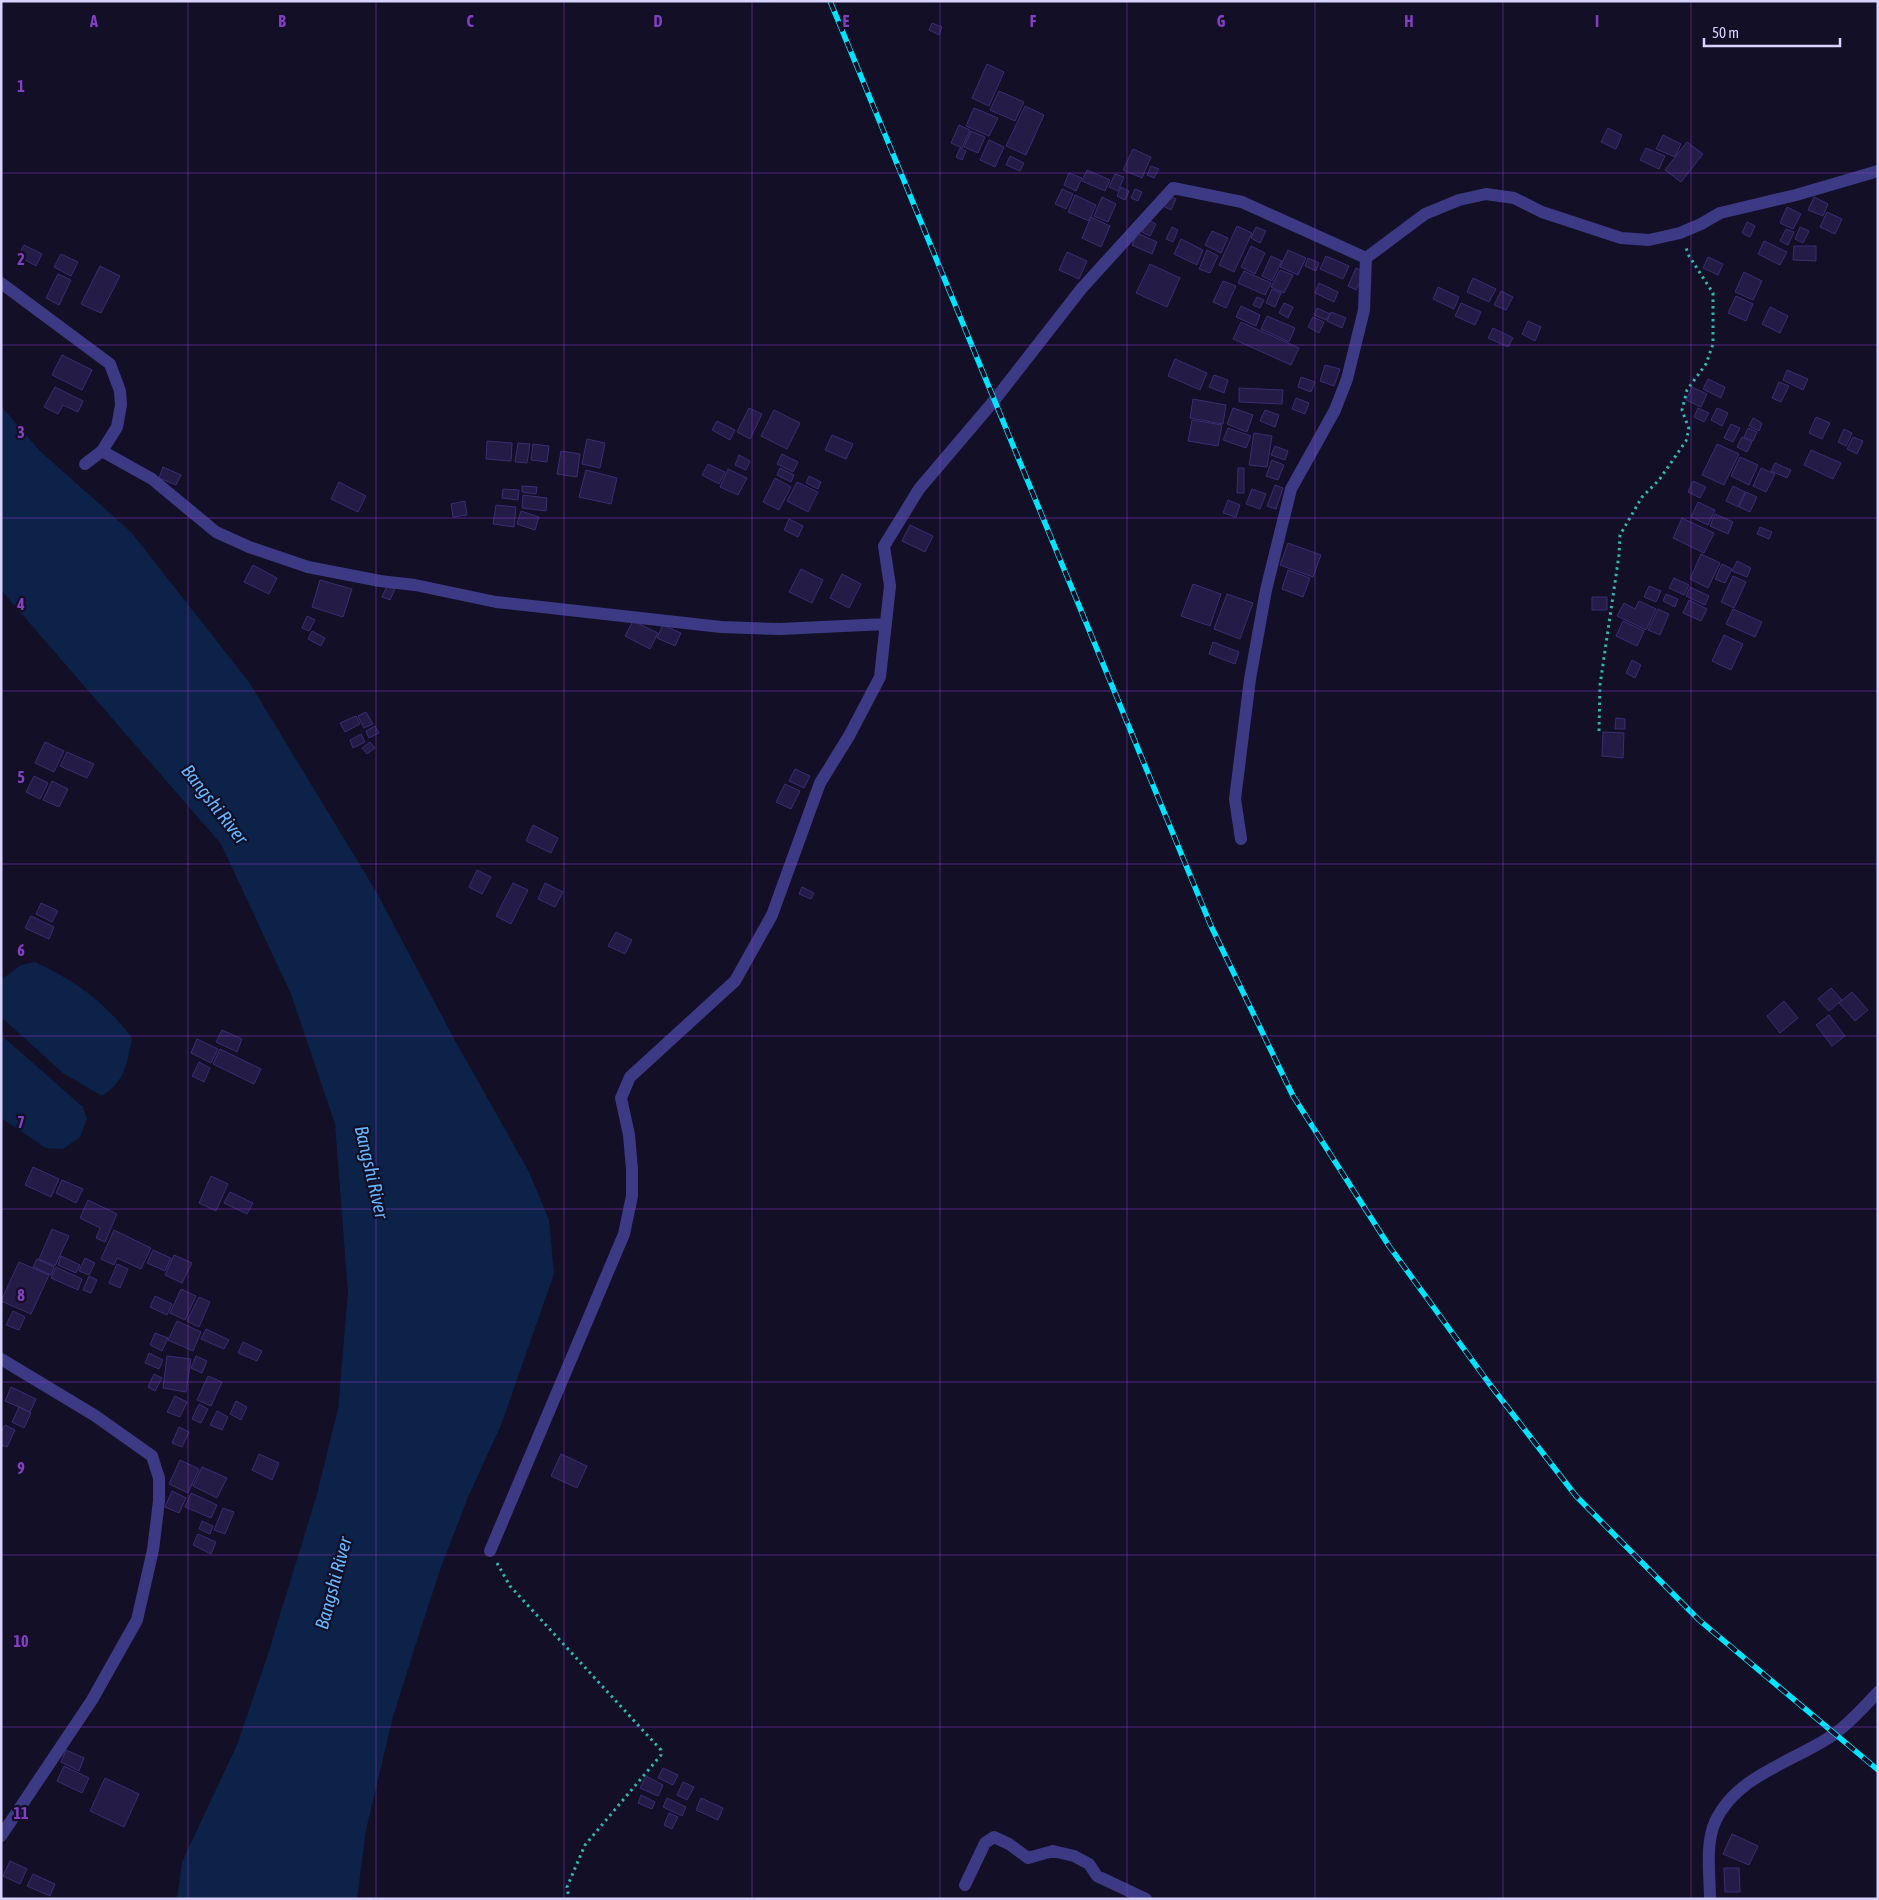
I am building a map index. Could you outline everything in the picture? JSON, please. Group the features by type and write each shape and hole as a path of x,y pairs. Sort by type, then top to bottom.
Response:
{"street":[{"path":"1366,258 1425,214 1459,200 1486,194 1514,198 1542,212 1621,238 1649,240 1680,233 1720,213 1796,195 1878,171"},
{"path":"490,1551 624,1234 632,1196 629,1135 621,1098 630,1076 735,981 772,915 820,783 849,736 880,677 890,586 884,546 919,489 993,402 1082,288 1173,188 1242,202 1366,258"},
{"path":"1242,838 1235,799 1250,679 1266,590 1291,489 1335,410 1346,379 1364,310 1366,258"},
{"path":"1,283 110,364 120,391 122,405 117,427 102,451 85,464"},
{"path":"102,451 152,479 216,532 249,547 308,567 380,581 415,585 496,602 721,627 780,629 886,624"},
{"path":"1,1359 94,1415 152,1456 159,1478 159,1502 153,1550 137,1620 92,1700 1,1836"},
{"path":"1710,1899 1711,1839 1714,1824 1721,1811 1756,1777 1834,1734 1878,1692"},
{"path":"965,1884 985,1843 994,1837 1010,1844 1028,1858 1053,1852 1074,1856 1090,1864 1098,1876 1146,1899"}],"path":[{"path":"1599,731 1600,685 1619,554 1620,535 1642,497 1659,480 1686,441 1690,429 1682,410 1687,390 1706,364 1713,344 1713,293 1689,256 1680,233"},
{"path":"490,1551 510,1586 661,1750 661,1754 585,1845 567,1887 569,1899"}],"water":[{"name":"Bangshi River","path":"1,406 40,451 131,532 249,682 377,893 453,1037 529,1172 549,1220 554,1274 501,1425 468,1497 440,1570 413,1653 393,1717 366,1830 357,1899 177,1899 182,1862 237,1745 268,1654 317,1494 338,1409 348,1293 335,1124 291,994 221,844 1,590"},
{"path":"35,962 64,977 89,994 122,1025 132,1038 127,1064 121,1077 102,1096 63,1073 1,1017 1,980 21,965"},
{"path":"1,1035 83,1107 87,1119 80,1137 63,1149 46,1148 1,1118"}],"building":[{"path":"932,23 942,27 939,35 929,30"},
{"path":"987,64 1004,72 989,106 972,98"},
{"path":"999,91 1024,102 1015,121 990,110"},
{"path":"1025,106 1044,115 1026,155 1006,146"},
{"path":"974,108 998,118 989,136 966,126"},
{"path":"959,125 970,130 962,148 951,143"},
{"path":"1608,128 1622,135 1616,149 1601,142"},
{"path":"971,131 985,137 978,153 964,147"},
{"path":"1663,135 1681,144 1675,157 1656,149"},
{"path":"989,140 1004,147 995,167 980,160"},
{"path":"1687,142 1703,154 1681,182 1665,170"},
{"path":"960,148 966,151 962,160 956,157"},
{"path":"1646,148 1665,156 1659,169 1640,160"},
{"path":"1133,149 1151,157 1142,178 1123,170"},
{"path":"1010,156 1024,163 1020,171 1006,165"},
{"path":"1151,166 1159,169 1154,178 1147,175"},
{"path":"1087,170 1110,180 1105,191 1082,181"},
{"path":"1069,173 1082,178 1076,191 1064,185"},
{"path":"1115,174 1124,177 1118,191 1109,187"},
{"path":"1121,187 1129,191 1125,200 1117,196"},
{"path":"1062,189 1073,194 1066,209 1055,204"},
{"path":"1135,189 1142,192 1138,201 1131,198"},
{"path":"1075,195 1096,205 1089,221 1068,212"},
{"path":"1168,196 1176,199 1171,210 1163,206"},
{"path":"1102,197 1116,204 1108,222 1094,216"},
{"path":"1814,197 1828,204 1823,216 1808,210"},
{"path":"1787,207 1801,214 1793,229 1780,223"},
{"path":"1827,212 1842,219 1835,234 1820,227"},
{"path":"1091,217 1110,226 1101,247 1082,238"},
{"path":"1148,220 1156,224 1150,236 1142,232"},
{"path":"1747,222 1755,226 1750,237 1742,233"},
{"path":"1237,226 1252,233 1234,272 1219,265"},
{"path":"1172,227 1178,230 1173,242 1166,239"},
{"path":"1256,227 1266,231 1260,243 1251,238"},
{"path":"1800,227 1809,231 1803,243 1795,239"},
{"path":"1786,229 1794,232 1788,245 1780,241"},
{"path":"1212,231 1228,238 1221,253 1205,245"},
{"path":"1137,233 1157,242 1152,254 1132,245"},
{"path":"1181,239 1203,250 1197,265 1174,254"},
{"path":"1764,241 1787,252 1780,265 1758,254"},
{"path":"24,245 42,254 36,266 18,256"},
{"path":"1251,246 1265,253 1255,274 1241,267"},
{"path":"1794,246 1816,246 1816,261 1793,260"},
{"path":"1207,250 1218,256 1210,273 1199,269"},
{"path":"1288,250 1306,258 1298,275 1280,267"},
{"path":"1067,252 1087,261 1079,279 1059,270"},
{"path":"61,254 78,262 71,276 54,267"},
{"path":"1271,256 1282,261 1272,281 1262,276"},
{"path":"1326,256 1349,266 1343,279 1320,269"},
{"path":"1708,257 1723,264 1718,275 1703,268"},
{"path":"1308,258 1319,263 1316,271 1305,266"},
{"path":"1150,264 1180,278 1167,307 1136,293"},
{"path":"100,266 120,276 101,313 81,304"},
{"path":"1356,268 1365,272 1356,290 1348,286"},
{"path":"1280,270 1293,275 1284,293 1271,287"},
{"path":"1244,271 1271,283 1265,295 1238,283"},
{"path":"1744,272 1762,281 1753,300 1735,292"},
{"path":"58,274 71,280 59,305 46,298"},
{"path":"1473,278 1496,289 1489,302 1467,292"},
{"path":"1223,281 1236,286 1226,308 1213,302"},
{"path":"1319,283 1338,292 1334,302 1315,293"},
{"path":"1438,287 1459,297 1454,309 1433,299"},
{"path":"1272,289 1281,293 1275,307 1266,303"},
{"path":"1501,291 1513,297 1506,310 1494,305"},
{"path":"1736,296 1753,304 1746,321 1728,313"},
{"path":"1257,297 1264,300 1260,308 1253,305"},
{"path":"1284,303 1293,307 1288,318 1279,313"},
{"path":"1461,303 1481,312 1475,325 1455,316"},
{"path":"1241,306 1260,315 1256,326 1236,317"},
{"path":"1770,307 1788,316 1780,333 1762,324"},
{"path":"1317,308 1330,314 1326,320 1314,315"},
{"path":"1331,312 1346,318 1342,328 1327,321"},
{"path":"1267,316 1295,328 1289,342 1261,329"},
{"path":"1313,317 1324,322 1319,333 1308,327"},
{"path":"1528,321 1541,327 1535,341 1522,334"},
{"path":"1241,322 1299,348 1291,365 1233,339"},
{"path":"1493,328 1513,338 1508,347 1488,338"},
{"path":"62,355 92,370 82,390 52,375"},
{"path":"1175,359 1207,373 1200,390 1168,376"},
{"path":"1325,365 1340,369 1334,386 1320,381"},
{"path":"1787,370 1808,379 1803,390 1783,380"},
{"path":"1214,375 1228,380 1224,393 1209,387"},
{"path":"1301,377 1315,382 1311,392 1298,387"},
{"path":"1708,379 1725,387 1721,398 1703,389"},
{"path":"1779,382 1789,386 1781,402 1772,398"},
{"path":"55,387 83,401 78,412 63,405 58,414 44,407"},
{"path":"1692,387 1707,394 1701,407 1686,400"},
{"path":"1239,388 1283,390 1282,404 1239,402"},
{"path":"1296,398 1309,403 1305,414 1292,409"},
{"path":"1193,399 1226,405 1223,424 1190,418"},
{"path":"749,408 762,414 750,439 737,432"},
{"path":"1233,408 1253,415 1247,432 1227,424"},
{"path":"1698,408 1709,413 1704,422 1694,417"},
{"path":"1717,408 1728,413 1722,426 1711,420"},
{"path":"774,410 800,423 787,449 761,436"},
{"path":"1265,410 1279,415 1275,427 1260,421"},
{"path":"1816,417 1830,423 1822,439 1809,433"},
{"path":"1753,418 1762,423 1759,431 1749,426"},
{"path":"1192,420 1222,425 1218,446 1188,441"},
{"path":"717,421 735,430 730,440 712,430"},
{"path":"1731,424 1740,428 1733,442 1724,438"},
{"path":"1228,428 1251,436 1246,448 1223,440"},
{"path":"1748,428 1757,432 1753,441 1744,437"},
{"path":"1844,429 1852,433 1846,446 1838,442"},
{"path":"1254,433 1272,436 1267,467 1249,465"},
{"path":"832,435 853,444 846,459 825,450"},
{"path":"1742,437 1752,442 1747,452 1737,447"},
{"path":"1853,437 1863,441 1857,454 1847,449"},
{"path":"587,439 605,443 600,468 582,464"},
{"path":"487,441 512,443 511,461 486,459"},
{"path":"518,443 530,444 527,463 515,462"},
{"path":"533,444 549,446 547,462 531,460"},
{"path":"1717,444 1739,454 1724,485 1702,475"},
{"path":"1275,446 1288,451 1285,460 1271,455"},
{"path":"1811,450 1841,463 1833,479 1804,465"},
{"path":"561,451 580,454 577,477 557,474"},
{"path":"782,454 798,462 793,472 777,464"},
{"path":"739,455 750,461 746,470 735,465"},
{"path":"1740,457 1758,465 1749,485 1731,476"},
{"path":"1272,460 1284,465 1278,480 1266,476"},
{"path":"1775,463 1791,470 1787,478 1771,471"},
{"path":"708,464 725,472 719,484 702,475"},
{"path":"163,467 181,475 176,485 159,478"},
{"path":"780,468 794,475 791,482 777,475"},
{"path":"1238,468 1244,468 1244,493 1237,493"},
{"path":"1761,468 1775,474 1766,492 1753,486"},
{"path":"728,469 747,478 738,495 720,487"},
{"path":"586,470 617,478 611,504 579,497"},
{"path":"809,476 821,482 818,489 806,483"},
{"path":"775,478 791,487 779,510 763,502"},
{"path":"1693,481 1706,487 1700,498 1688,492"},
{"path":"339,482 366,496 358,512 331,499"},
{"path":"797,482 818,492 808,512 787,501"},
{"path":"1275,485 1283,488 1276,509 1267,506"},
{"path":"522,486 537,487 536,494 522,492"},
{"path":"1733,486 1745,492 1738,507 1726,501"},
{"path":"503,489 519,490 518,500 502,498"},
{"path":"1252,489 1266,494 1260,509 1246,504"},
{"path":"1746,492 1757,497 1750,512 1739,507"},
{"path":"523,495 547,498 546,511 522,508"},
{"path":"1228,500 1240,505 1236,517 1223,513"},
{"path":"465,501 467,515 453,517 451,504"},
{"path":"1698,502 1715,510 1708,525 1691,517"},
{"path":"496,505 516,507 514,527 493,524"},
{"path":"521,511 539,517 535,530 517,524"},
{"path":"1715,514 1733,522 1728,534 1710,526"},
{"path":"1682,518 1714,533 1704,553 1673,538"},
{"path":"789,519 803,526 798,537 784,530"},
{"path":"910,525 933,536 925,552 902,541"},
{"path":"1760,527 1772,532 1769,539 1757,534"},
{"path":"1288,543 1321,555 1313,577 1280,565"},
{"path":"1701,554 1720,563 1708,588 1690,579"},
{"path":"1737,561 1751,568 1747,577 1732,571"},
{"path":"1722,564 1732,569 1725,583 1715,579"},
{"path":"253,565 277,578 269,594 244,582"},
{"path":"801,569 823,580 812,603 789,592"},
{"path":"1288,570 1310,578 1303,597 1282,589"},
{"path":"842,574 861,584 849,608 830,598"},
{"path":"1733,576 1746,582 1734,608 1721,602"},
{"path":"1674,578 1689,585 1684,595 1669,588"},
{"path":"320,580 352,589 343,617 312,607"},
{"path":"1193,584 1221,594 1210,626 1181,616"},
{"path":"387,586 395,589 390,600 382,597"},
{"path":"1649,586 1661,591 1656,602 1644,597"},
{"path":"1690,587 1709,596 1705,605 1686,596"},
{"path":"1227,594 1253,603 1240,639 1214,629"},
{"path":"1666,594 1678,599 1675,607 1663,601"},
{"path":"1592,597 1607,597 1607,610 1592,610"},
{"path":"1689,600 1707,609 1701,621 1683,613"},
{"path":"1639,601 1656,609 1646,630 1617,616 1624,603 1635,609"},
{"path":"1658,609 1669,614 1660,635 1648,630"},
{"path":"1733,609 1762,622 1755,637 1726,624"},
{"path":"307,616 315,620 309,631 302,628"},
{"path":"633,621 658,633 650,649 625,636"},
{"path":"1623,621 1644,631 1637,646 1616,636"},
{"path":"663,625 681,633 675,646 657,638"},
{"path":"312,631 325,638 321,646 308,639"},
{"path":"1724,635 1743,644 1731,670 1712,661"},
{"path":"1213,642 1239,652 1235,664 1209,654"},
{"path":"1632,660 1641,665 1635,678 1626,673"},
{"path":"366,712 373,724 364,728 358,716"},
{"path":"356,716 360,724 345,732 340,723"},
{"path":"1616,718 1625,719 1625,729 1615,729"},
{"path":"375,726 379,733 369,738 366,731"},
{"path":"1603,732 1624,733 1623,758 1602,756"},
{"path":"361,734 365,742 353,748 350,740"},
{"path":"45,742 64,751 54,772 35,763"},
{"path":"370,742 375,748 367,754 362,748"},
{"path":"67,752 94,764 87,778 60,766"},
{"path":"795,769 810,776 804,788 789,781"},
{"path":"34,776 48,783 40,799 26,792"},
{"path":"52,781 68,789 59,807 43,800"},
{"path":"785,784 800,791 791,809 776,802"},
{"path":"533,825 558,838 551,853 526,841"},
{"path":"477,870 491,877 482,894 469,887"},
{"path":"513,883 528,890 511,924 496,916"},
{"path":"545,883 563,892 555,907 538,899"},
{"path":"802,887 814,893 811,899 799,894"},
{"path":"41,903 58,911 52,922 36,914"},
{"path":"31,916 54,927 49,939 25,928"},
{"path":"616,932 632,940 625,954 608,946"},
{"path":"1831,988 1842,1000 1829,1011 1818,999"},
{"path":"1852,992 1868,1010 1855,1021 1839,1003"},
{"path":"1784,1001 1798,1018 1780,1033 1767,1016"},
{"path":"1829,1015 1845,1036 1832,1046 1816,1025"},
{"path":"222,1030 242,1039 237,1052 216,1042"},
{"path":"197,1039 218,1049 211,1063 191,1053"},
{"path":"220,1049 261,1069 254,1084 213,1064"},
{"path":"199,1062 210,1068 204,1082 192,1076"},
{"path":"33,1167 59,1179 51,1197 25,1185"},
{"path":"211,1176 228,1184 216,1211 199,1203"},
{"path":"62,1180 83,1189 76,1203 56,1193"},
{"path":"230,1192 253,1203 247,1214 224,1203"},
{"path":"88,1200 117,1214 105,1242 96,1238 100,1228 80,1218"},
{"path":"52,1229 69,1236 55,1266 39,1259"},
{"path":"114,1230 151,1248 141,1269 117,1258 114,1265 101,1259"},
{"path":"153,1250 171,1258 165,1271 147,1263"},
{"path":"174,1255 192,1263 182,1283 165,1275"},
{"path":"61,1256 80,1265 76,1273 58,1265"},
{"path":"85,1258 95,1263 89,1275 79,1271"},
{"path":"37,1259 54,1267 51,1275 33,1267"},
{"path":"19,1262 49,1275 31,1314 1,1301"},
{"path":"117,1264 128,1269 120,1288 109,1283"},
{"path":"56,1267 82,1279 78,1290 51,1278"},
{"path":"89,1276 97,1280 91,1293 83,1290"},
{"path":"181,1289 196,1296 185,1320 170,1313"},
{"path":"155,1296 172,1304 167,1315 150,1307"},
{"path":"199,1297 210,1302 199,1327 187,1321"},
{"path":"13,1311 25,1317 19,1330 6,1325"},
{"path":"177,1321 201,1332 193,1351 168,1340"},
{"path":"206,1329 229,1340 224,1349 201,1339"},
{"path":"155,1333 168,1338 162,1351 150,1345"},
{"path":"243,1342 262,1351 257,1361 238,1353"},
{"path":"149,1353 163,1360 159,1369 145,1363"},
{"path":"167,1356 191,1359 186,1392 163,1388"},
{"path":"196,1356 207,1361 202,1373 191,1368"},
{"path":"154,1374 162,1378 155,1391 148,1387"},
{"path":"208,1376 222,1382 211,1406 197,1400"},
{"path":"11,1387 36,1399 30,1412 5,1401"},
{"path":"175,1396 187,1402 180,1417 167,1412"},
{"path":"236,1401 247,1407 241,1420 230,1414"},
{"path":"199,1404 208,1409 201,1423 192,1419"},
{"path":"19,1407 31,1413 24,1428 12,1422"},
{"path":"217,1411 228,1417 222,1430 210,1425"},
{"path":"5,1425 15,1430 7,1447 1,1445 1,1432"},
{"path":"179,1427 189,1432 182,1447 172,1443"},
{"path":"259,1454 279,1463 272,1480 252,1470"},
{"path":"561,1454 587,1466 577,1488 551,1476"},
{"path":"180,1460 199,1469 188,1493 169,1484"},
{"path":"202,1467 227,1478 217,1498 193,1486"},
{"path":"172,1491 186,1498 179,1513 165,1507"},
{"path":"191,1493 217,1505 211,1518 185,1507"},
{"path":"223,1508 234,1512 225,1534 214,1530"},
{"path":"202,1521 213,1526 210,1534 199,1529"},
{"path":"198,1534 216,1542 211,1554 193,1545"},
{"path":"66,1750 84,1758 79,1771 61,1762"},
{"path":"64,1766 89,1778 82,1793 57,1781"},
{"path":"663,1768 678,1775 673,1785 658,1778"},
{"path":"646,1776 663,1785 658,1796 640,1788"},
{"path":"105,1778 139,1794 124,1827 90,1811"},
{"path":"683,1782 694,1787 687,1800 677,1795"},
{"path":"641,1795 655,1802 652,1809 638,1803"},
{"path":"667,1798 686,1807 682,1816 663,1807"},
{"path":"701,1798 723,1808 718,1820 696,1810"},
{"path":"669,1813 678,1817 672,1829 664,1825"},
{"path":"1732,1834 1758,1846 1749,1865 1723,1854"},
{"path":"10,1861 27,1869 20,1884 3,1876"},
{"path":"1724,1868 1739,1868 1740,1892 1725,1892"},
{"path":"33,1874 55,1884 50,1896 27,1886"}],"railway":[{"path":"830,1 1211,926 1293,1096 1389,1246 1488,1382 1576,1496 1699,1620 1878,1770"}]}
